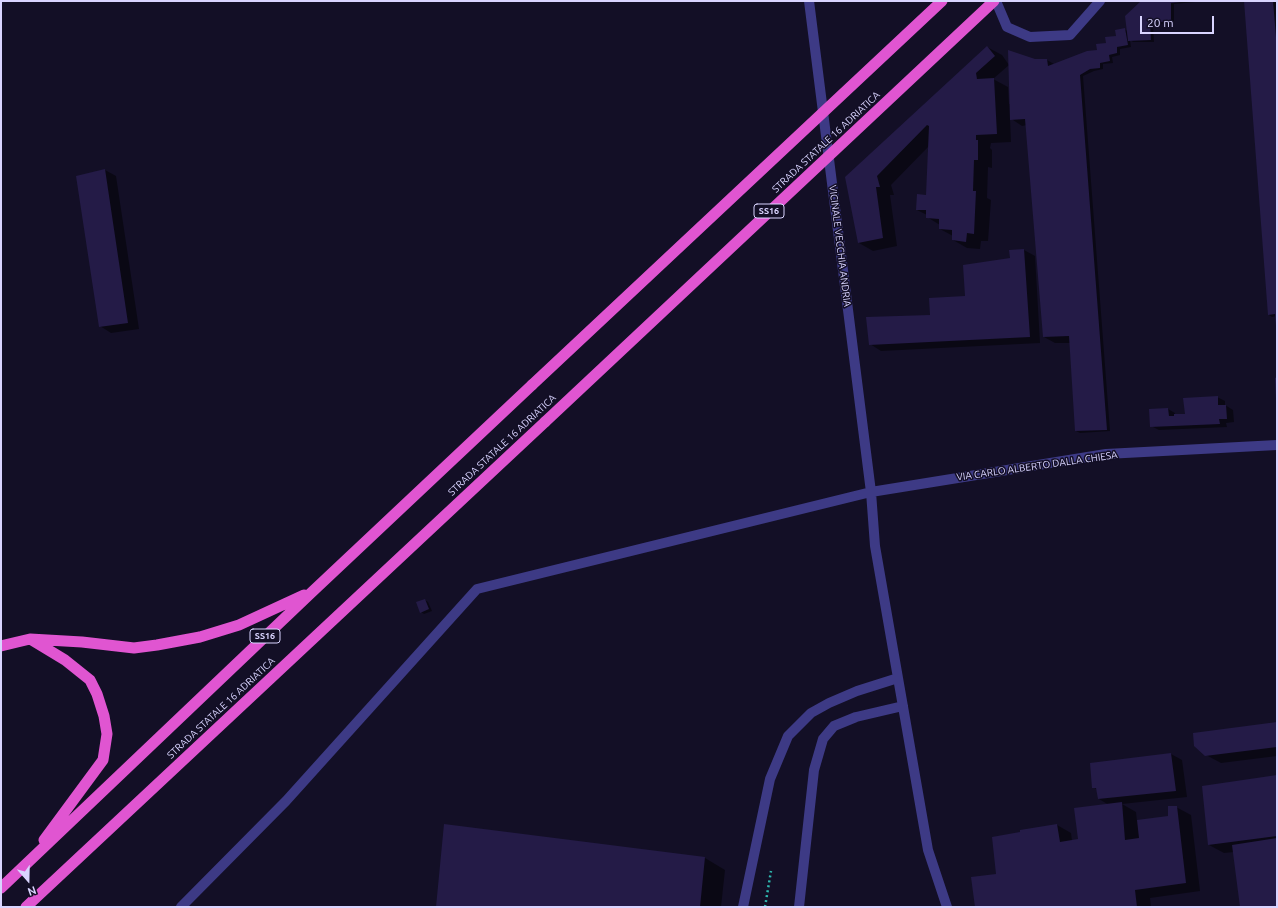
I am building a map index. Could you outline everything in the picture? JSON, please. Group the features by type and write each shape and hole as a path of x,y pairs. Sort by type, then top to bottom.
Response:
{"highway":[{"name":"STRADA STATALE 16 ADRIATICA","path":"1,888 312,592 942,1"},
{"name":"STRADA STATALE 16 ADRIATICA","path":"26,907 995,1"},
{"path":"1,646 30,639 82,642 134,648 200,638 239,625 312,592"},
{"path":"25,865 103,760 107,734 98,694 90,680 66,660 30,639"}],"street":[{"path":"995,1 1007,27 1030,37 1070,35 1100,1"},
{"name":"VICINALE VECCHIA ANDRIA","path":"811,3 871,492 875,546 928,850 947,907"},
{"name":"VIA CARLO ALBERTO DALLA CHIESA","path":"180,907 286,801 477,589 871,492 1106,454 1277,445"},
{"path":"743,907 770,779 788,736 811,713 857,691 898,678"},
{"path":"799,907 814,770 823,739 834,726 856,717 902,706"}],"path":[{"path":"765,907 771,869"}],"building":[{"path":"1141,1 1181,2 1171,3 1171,21 1150,23 1151,40 1128,41 1125,16"},
{"path":"1244,1 1273,1 1277,49 1277,326 1275,314 1268,315"},
{"path":"1125,28 1128,45 1117,47 1117,53 1109,55 1110,61 1100,63 1100,68 1090,69 1080,75 1107,430 1075,431 1069,336 1043,337 1025,119 1010,120 1008,50 1035,59 1047,59 1048,66 1087,51 1097,50 1096,44 1106,43 1105,37 1116,36 1115,30"},
{"path":"987,46 995,56 976,73 977,79 994,78 997,134 976,135 976,140 978,140 978,160 974,160 973,191 976,191 974,234 967,233 966,242 952,240 952,230 939,229 939,219 926,218 926,210 916,210 917,194 926,195 929,126 927,125 877,176 880,187 876,187 883,238 858,243 845,177"},
{"path":"105,169 128,323 99,327 76,176"},
{"path":"1024,249 1030,337 869,345 866,317 930,315 929,298 965,296 963,265 1010,258 1009,250"},
{"path":"1277,377 1277,399 1276,399 1275,378"},
{"path":"1218,396 1218,405 1226,405 1227,419 1219,419 1220,424 1150,427 1149,409 1168,408 1169,416 1174,416 1174,414 1185,414 1183,398"},
{"path":"425,599 429,609 420,613 416,602"},
{"path":"1277,722 1277,747 1205,756 1194,746 1193,733"},
{"path":"1171,753 1176,791 1098,799 1096,788 1092,788 1090,763"},
{"path":"1277,775 1277,836 1208,845 1202,786"},
{"path":"1122,802 1125,840 1139,838 1137,820 1168,816 1168,806 1177,806 1186,883 1135,890 1137,907 975,907 971,877 996,874 992,837 1020,832 1020,830 1057,824 1060,842 1078,839 1074,808"},
{"path":"444,824 705,857 700,907 436,907"},
{"path":"1277,838 1277,907 1240,907 1232,845"}]}
